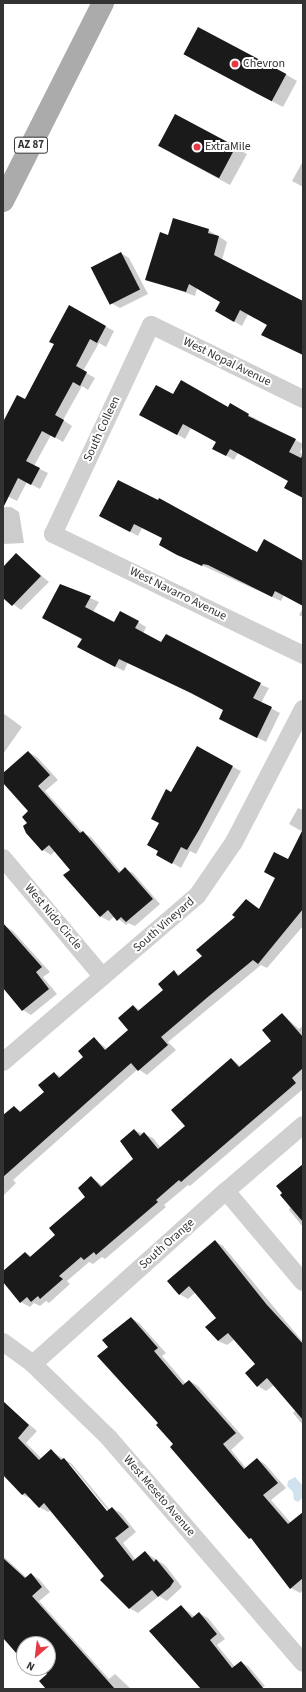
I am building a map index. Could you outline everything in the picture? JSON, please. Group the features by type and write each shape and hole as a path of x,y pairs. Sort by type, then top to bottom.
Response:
{"main road":[{"name":"AZ 87","path":"3,201 103,3"}],"street":[{"name":"West Nopal Avenue","path":"151,325 303,399"},
{"name":"South Colleen","path":"53,534 151,325"},
{"name":"West Navarro Avenue","path":"53,534 303,655"},
{"name":"South Vineyard","path":"3,1062 197,896 234,842 303,708"},
{"name":"West Nido Circle","path":"3,858 103,977"},
{"name":"South Orange","path":"33,1364 226,1191 303,1125"},
{"path":"226,1191 303,1282"},
{"name":"West Meseto Avenue","path":"3,1342 33,1364 109,1438 303,1663"}],"water":[{"path":"295,1477 303,1486 303,1497 298,1502 294,1500 293,1492 287,1486 288,1481"}],"building":[{"name":"Chevron","path":"198,27 286,74 272,101 183,54"},
{"name":"ExtraMile","path":"175,114 236,146 219,178 158,146"},
{"path":"173,218 209,229 208,233 219,236 214,255 303,301 303,355 261,335 267,325 240,310 234,322 215,311 220,302 189,284 186,292 145,280 160,232 168,235"},
{"path":"121,252 140,289 110,305 91,267"},
{"path":"69,305 106,326 97,343 90,339 76,366 87,372 80,386 73,382 55,415 64,420 55,438 42,431 26,461 40,468 31,485 18,478 3,508 3,422 17,395 25,399 54,344 49,342"},
{"path":"181,380 228,407 230,403 249,414 248,416 296,439 289,452 301,458 303,454 303,498 284,488 288,481 230,449 226,456 212,449 216,442 183,424 177,435 139,415 156,385 173,394"},
{"path":"118,480 158,500 159,498 257,552 264,539 303,561 303,606 275,591 272,597 208,565 203,564 202,566 177,555 159,545 162,538 134,524 130,532 99,516"},
{"path":"16,553 41,576 12,606 3,598 3,567"},
{"path":"60,584 91,596 85,607 114,622 120,611 139,621 135,628 161,642 166,634 261,683 253,698 272,707 257,738 219,719 223,710 191,693 119,659 115,667 77,647 82,639 42,618"},
{"path":"197,746 233,766 187,850 181,847 172,864 156,855 158,851 147,845 159,823 151,819 166,789 171,792"},
{"path":"28,751 50,775 38,786 80,833 83,831 119,873 125,867 153,899 126,922 121,917 117,921 108,910 100,917 63,875 70,870 49,845 42,851 26,833 23,826 27,823 22,817 28,811 3,783 3,773"},
{"path":"303,829 303,909 258,964 253,960 209,996 161,1037 168,1045 138,1071 131,1063 3,1177 3,1115 14,1106 20,1112 44,1092 38,1085 54,1072 59,1078 83,1057 78,1051 94,1037 105,1050 128,1030 118,1018 133,1005 138,1011 163,990 158,984 174,970 178,976 202,956 196,950 235,917 232,915 246,899 259,909 275,878 264,872 274,852 288,859"},
{"path":"3,923 42,967 36,972 49,989 22,1011 3,988"},
{"path":"282,1013 303,1037 303,1068 292,1078 296,1083 181,1182 179,1180 156,1200 158,1202 96,1255 94,1252 84,1260 81,1257 59,1276 63,1279 40,1299 38,1296 31,1302 27,1297 20,1303 3,1282 3,1271 25,1252 30,1257 55,1235 49,1228 85,1197 78,1188 91,1176 101,1187 133,1159 120,1141 134,1129 140,1136 144,1132 158,1149 185,1126 171,1110 231,1058 239,1067 271,1041 262,1030"},
{"path":"303,1164 303,1222 280,1195 282,1193 276,1186"},
{"path":"215,1240 267,1305 303,1344 303,1420 267,1378 257,1387 245,1373 255,1364 228,1333 218,1341 205,1327 216,1318 189,1286 179,1295 167,1281"},
{"path":"131,1317 158,1348 154,1351 183,1385 189,1380 236,1433 223,1444 244,1469 257,1458 278,1483 263,1495 288,1524 303,1512 303,1578 290,1589 251,1538 249,1539 170,1447 173,1444 156,1425 158,1423 97,1356 108,1347 102,1340"},
{"path":"3,1401 29,1425 18,1438 39,1460 51,1449 61,1460 64,1458 107,1511 112,1507 129,1527 115,1538 133,1561 145,1551 154,1562 156,1559 174,1581 170,1587 158,1597 152,1590 129,1609 100,1580 104,1576 44,1503 39,1508 25,1493 22,1495 3,1475"},
{"path":"3,1558 25,1578 31,1573 42,1587 32,1596 115,1689 46,1689 39,1681 45,1676 56,1676 56,1636 16,1636 16,1653 3,1638"},
{"path":"181,1605 192,1618 199,1612 217,1634 210,1640 232,1668 241,1661 264,1689 201,1689 149,1631"}],"place":[{"name":"Chevron","path":"235,64"},
{"name":"ExtraMile","path":"197,147"}]}
